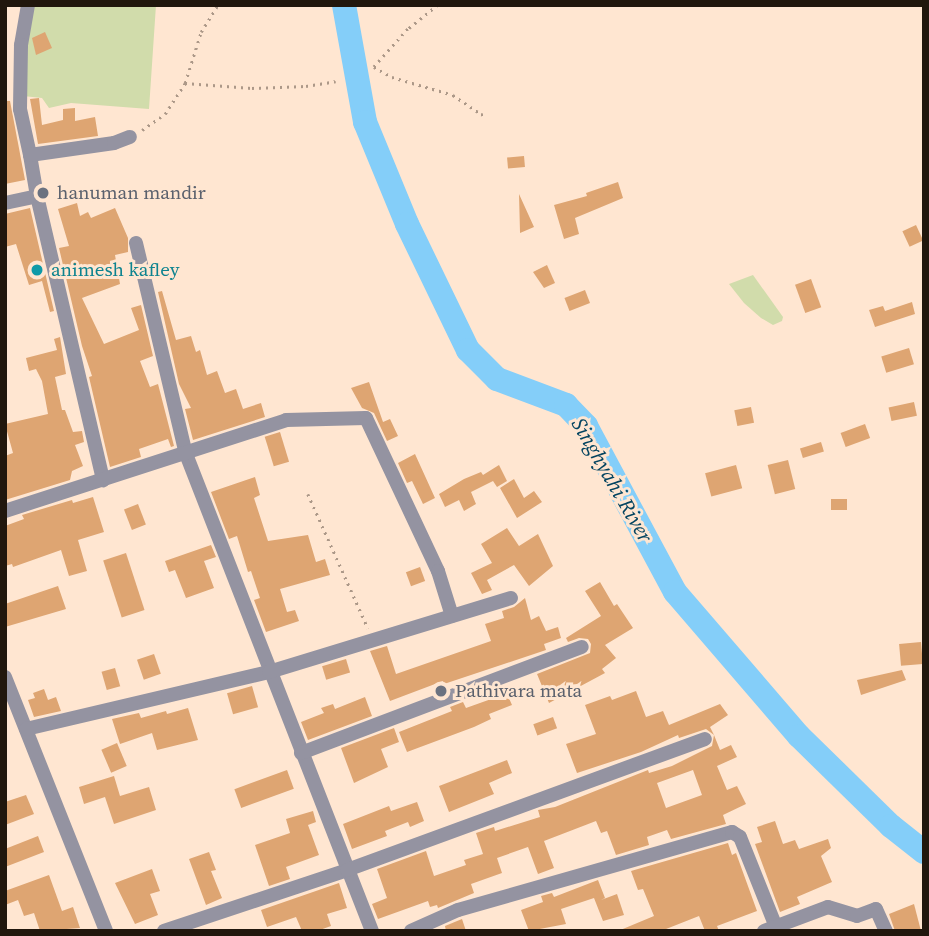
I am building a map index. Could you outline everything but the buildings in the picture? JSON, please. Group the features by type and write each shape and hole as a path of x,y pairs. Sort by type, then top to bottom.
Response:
{"street":[{"path":"28,5 21,45 20,109 37,196 62,292 83,404 103,480"},
{"path":"30,155 114,143 130,137"},
{"path":"5,202 37,196"},
{"path":"136,243 186,454 372,931"},
{"path":"5,511 286,420 366,418 438,571 452,616"},
{"path":"26,729 269,672 511,598"},
{"path":"301,752 582,647"},
{"path":"5,677 106,931"},
{"path":"164,931 347,870 705,739"},
{"path":"411,931 458,910 732,832 740,837 770,929 828,907 856,916 876,909 886,931"}],"path":[{"path":"130,137 165,114 184,83 201,32 218,5"},
{"path":"438,5 408,29 374,67 392,77 453,95 487,116"},
{"path":"184,83 252,88 306,86 336,81"},
{"path":"308,494 373,640"}],"green space":[{"path":"30,5 156,5 149,109 71,103 49,108 42,98 23,96"},
{"path":"753,275 783,317 782,321 773,325 761,318 729,284"}],"waterway":[{"name":"Singhyahi River","path":"344,5 365,122 407,224 468,350 497,379 566,405 586,426 675,592 799,736 891,826 924,852"}],"place":[{"name":"hanuman mandir","path":"43,193"},
{"name":"animesh kafley","path":"37,270"},
{"name":"Pathivara mata","path":"441,691"}]}
